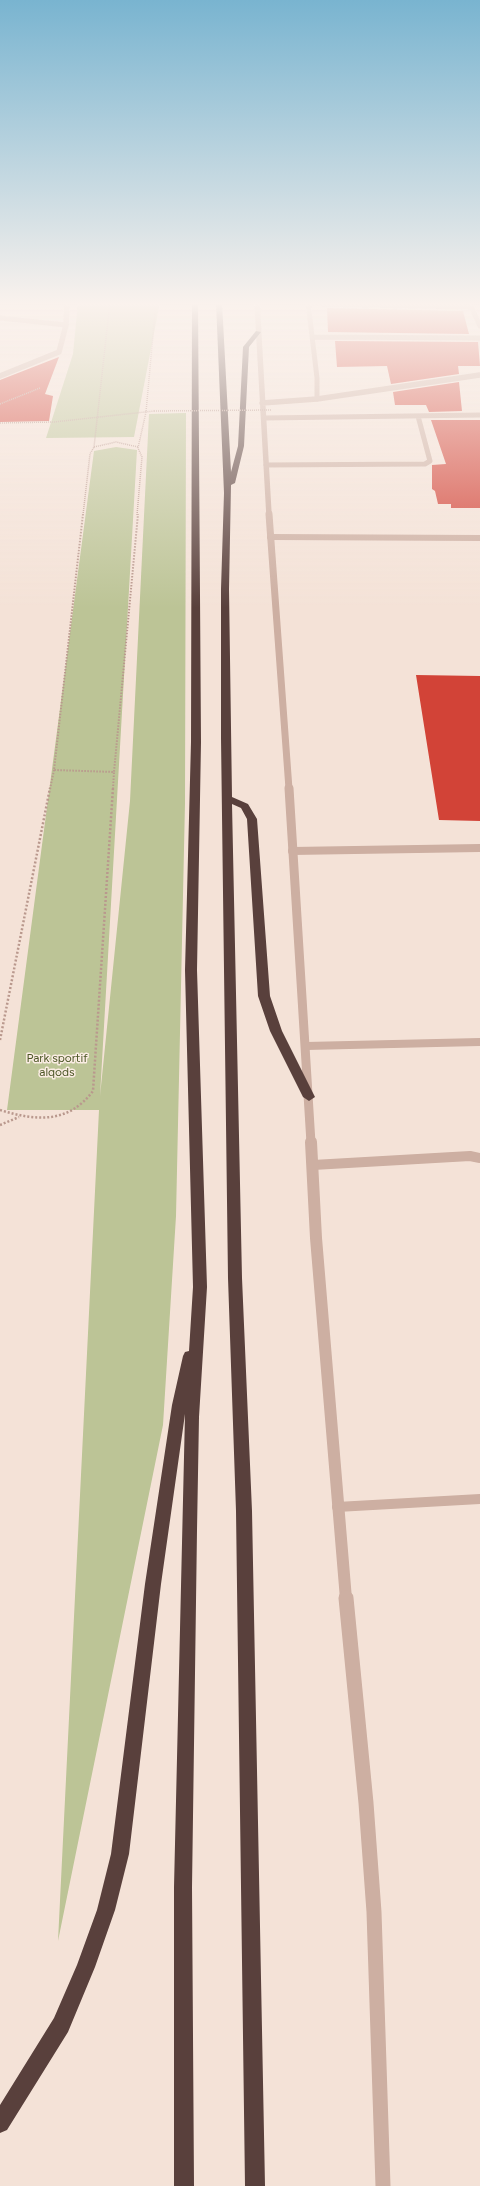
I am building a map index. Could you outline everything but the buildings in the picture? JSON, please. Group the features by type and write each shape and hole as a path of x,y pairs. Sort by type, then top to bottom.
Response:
{"highway":[{"path":"184,2186 183,1887 189,1530 192,1417 200,1287 191,970 196,742 194,404"},
{"path":"224,404 228,493 225,589 235,1278 244,1519 255,2186"},
{"path":"228,493 242,446 244,404"},
{"path":"227,798 244,806 252,819 264,996 276,1031 309,1097"},
{"path":"0,2122 61,2025 86,1967 106,1910 120,1854 154,1577 179,1405 194,1340 200,1287"}],"street":[{"path":"265,404 266,465 270,537 282,682 292,852 306,1046 316,1238 337,1507 366,1803 374,1912 383,2186"},
{"path":"266,410 294,404"}],"lane":[{"path":"266,410 418,416 480,415"},
{"path":"266,465 425,464 430,461 418,416"},
{"path":"270,537 480,538"},
{"path":"292,852 480,848"},
{"path":"306,1046 480,1042"},
{"path":"313,1165 470,1156 480,1158"},
{"path":"337,1507 480,1499"}],"path":[{"path":"0,1040 54,770 90,454 94,447 99,404"},
{"path":"138,448 147,404"},
{"path":"0,424 54,422 154,411 266,410"},
{"path":"0,1125 19,1117 62,1116 76,1111 88,1100 93,1090 114,772 142,456 138,448 128,444 113,442 94,447"},
{"path":"54,770 114,772"},
{"path":"0,1110 19,1117"}],"green space":[{"path":"57,404 140,404 134,437 46,438"},
{"name":"Park sportif alqods","path":"186,413 185,803 176,1216 163,1425 58,1941 99,1110 7,1110 94,451 116,447 137,450 100,1096 130,801 149,414"}]}
